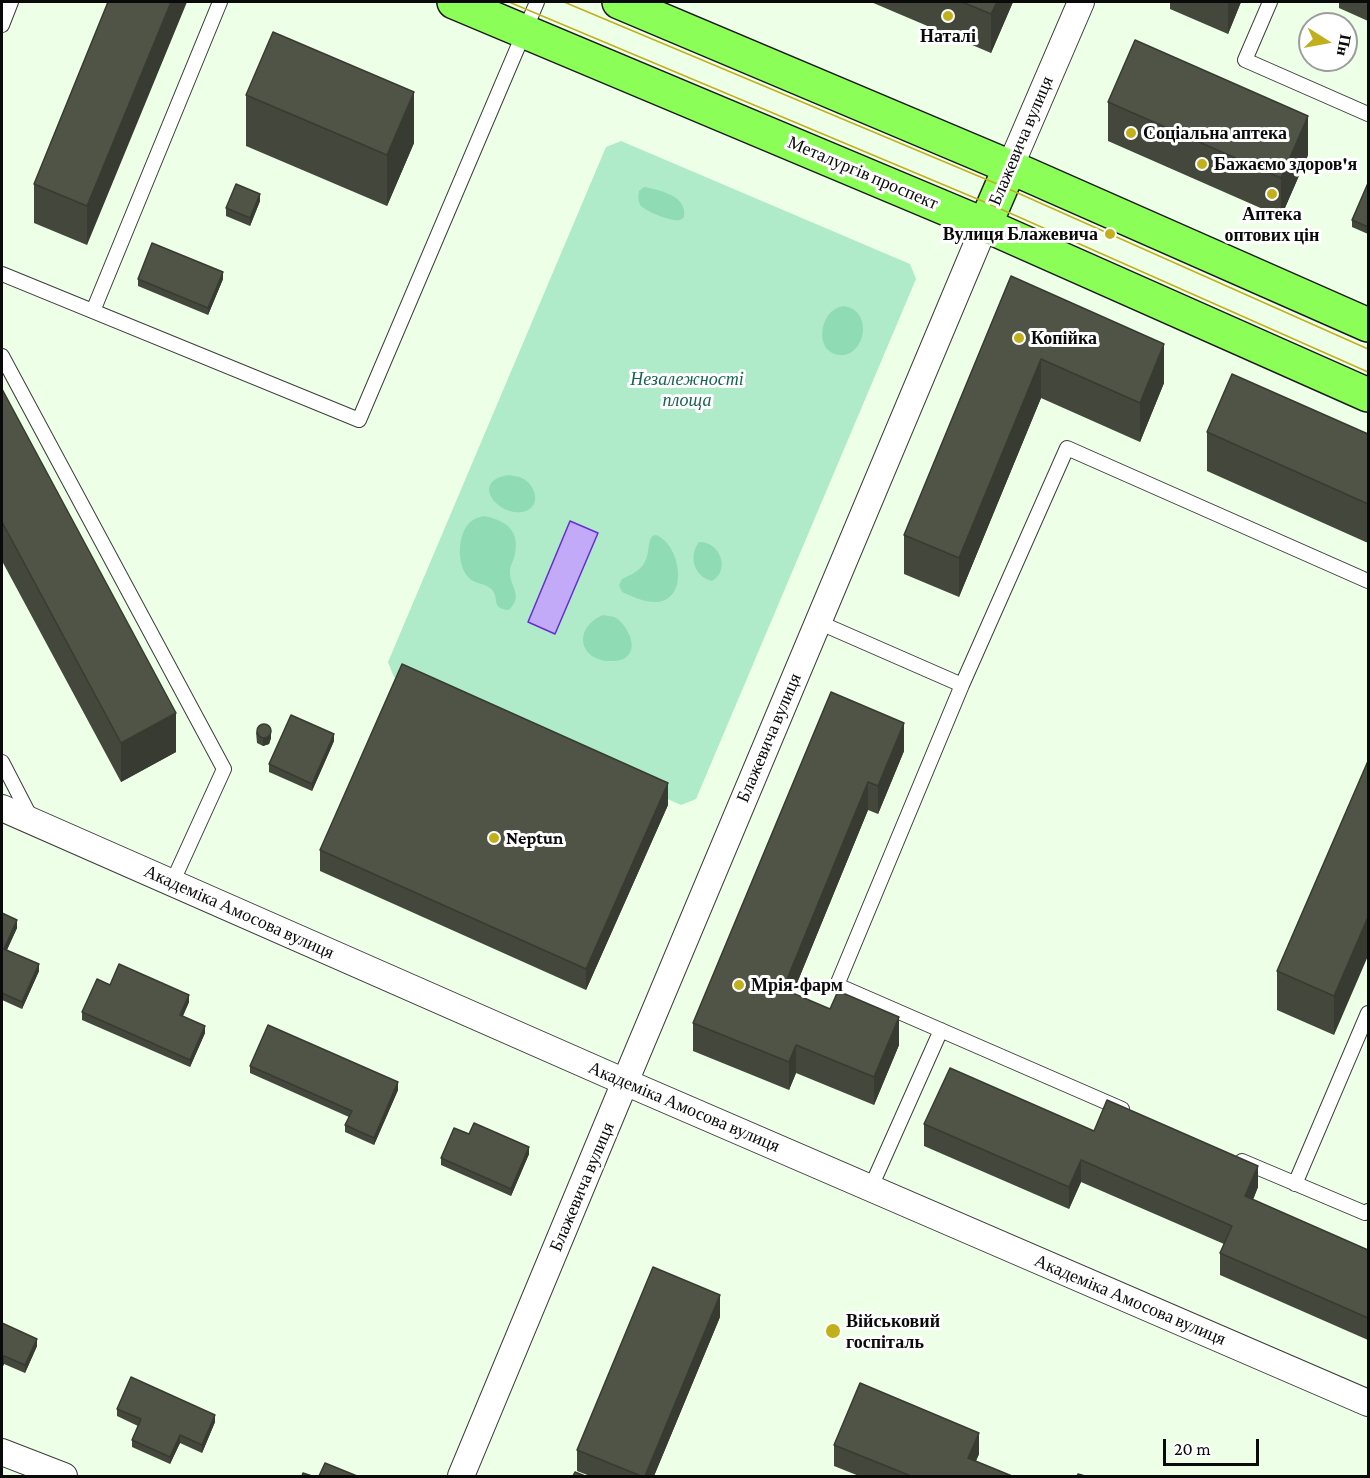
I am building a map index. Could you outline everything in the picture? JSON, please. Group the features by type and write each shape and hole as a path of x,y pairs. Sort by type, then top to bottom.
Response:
{"main road":[{"name":"Металургів проспект","path":"454,2 530,16 986,225 1368,395"},
{"path":"619,2 1010,166 1368,326"},
{"name":"Блажевича вулиця","path":"986,225 1010,166"}],"street":[{"name":"Блажевича вулиця","path":"1010,166 1081,2"},
{"name":"Блажевича вулиця","path":"461,1476 986,225"},
{"name":"Академіка Амосова вулиця","path":"2,808 625,1082 1368,1402"},
{"path":"2,1452 64,1476"}],"lane":[{"path":"2,25 11,2"},
{"path":"93,311 220,2"},
{"path":"1270,2 1245,60 1368,114"},
{"path":"2,274 359,420 530,16"},
{"path":"2,356 224,769 172,883"},
{"path":"1135,1114 837,985 962,686 1067,448 1368,580"},
{"path":"818,622 962,686"},
{"path":"2,762 33,822"},
{"path":"1295,1184 1368,1013"},
{"path":"871,1188 940,1030"},
{"path":"1231,1156 1365,1213 1368,1211"}],"green space":[{"name":"Незалежності площа","path":"621,141 910,264 916,279 696,799 681,805 394,677 388,662 606,147"},
{"path":"644,187 672,195 682,204 684,217 680,220 671,220 644,208 638,197 639,191"},
{"path":"843,306 853,309 859,315 863,323 863,332 856,349 849,354 838,355 825,346 822,331 825,320 831,312"},
{"path":"508,475 522,478 533,489 534,504 526,511 507,510 493,499 489,492 490,485 496,479"},
{"path":"484,516 504,523 513,532 515,538 515,554 510,572 516,596 509,610 497,605 495,595 488,586 474,581 464,572 460,547 464,530 469,523"},
{"path":"656,535 664,540 676,559 678,581 675,591 668,598 653,602 622,592 619,585 622,579 641,568 652,536"},
{"path":"699,542 713,546 720,557 721,570 712,581 701,575 695,565 694,553"},
{"path":"603,615 616,618 629,634 631,650 624,659 601,660 586,650 584,636 587,628"}],"shaded area":[{"path":"570,521 598,533 555,634 528,622"}],"building":[{"path":"108,2 171,2 87,206 34,184"},
{"path":"962,2 997,2 991,14"},
{"path":"273,32 414,92 387,155 246,95"},
{"path":"1135,40 1308,116 1281,178 1108,102"},
{"path":"1368,183 1368,227 1352,220"},
{"path":"236,184 260,194 250,218 226,208"},
{"path":"152,243 223,272 208,308 138,279"},
{"path":"1011,276 1164,344 1140,403 1041,359 959,558 904,535"},
{"path":"1232,374 1368,434 1368,504 1207,432"},
{"path":"2,389 176,713 121,743 2,522"},
{"path":"402,664 668,783 586,969 320,850"},
{"path":"831,692 904,723 878,786 868,782 783,989 830,1009 838,991 899,1017 874,1077 796,1045 789,1062 693,1023"},
{"path":"291,715 334,734 312,784 269,764"},
{"path":"261,724 267,724 271,731 267,738 261,738 257,734 257,728"},
{"path":"1368,761 1368,917 1334,996 1277,971"},
{"path":"2,913 17,920 4,949 39,964 22,1002 2,993"},
{"path":"119,964 189,995 180,1015 205,1026 190,1060 82,1012 97,979 110,985"},
{"path":"268,1025 398,1082 374,1138 345,1125 352,1111 250,1066"},
{"path":"950,1068 1094,1131 1107,1100 1258,1166 1245,1196 1368,1250 1368,1318 1220,1253 1232,1226 1081,1160 1069,1187 924,1124"},
{"path":"474,1123 529,1147 511,1189 441,1158 454,1128 469,1134"},
{"path":"653,1267 720,1295 645,1476 641,1476 577,1450"},
{"path":"2,1323 37,1339 25,1365 4,1356 2,1361"},
{"path":"131,1377 215,1415 202,1445 180,1435 170,1457 132,1440 141,1419 117,1409"},
{"path":"860,1383 979,1433 968,1458 1012,1476 911,1476 834,1445"},
{"path":"325,1463 357,1476 319,1476"},
{"path":"575,1472 585,1476 573,1476"}],"tram line":[{"path":"509,2 994,206 1368,372"},
{"path":"564,2 1002,186 1368,349"}],"place":[{"name":"Наталі","path":"948,16"},
{"name":"Соціальна аптека","path":"1131,133"},
{"name":"Бажаємо здоров'я","path":"1202,164"},
{"name":"Аптека оптових цін","path":"1272,194"},
{"name":"Вулиця Блажевича","path":"1110,234"},
{"name":"Копійка","path":"1019,338"},
{"name":"Neptun","path":"494,838"},
{"name":"Мрія-фарм","path":"739,985"},
{"name":"Військовий госпіталь","path":"833,1331"}]}
